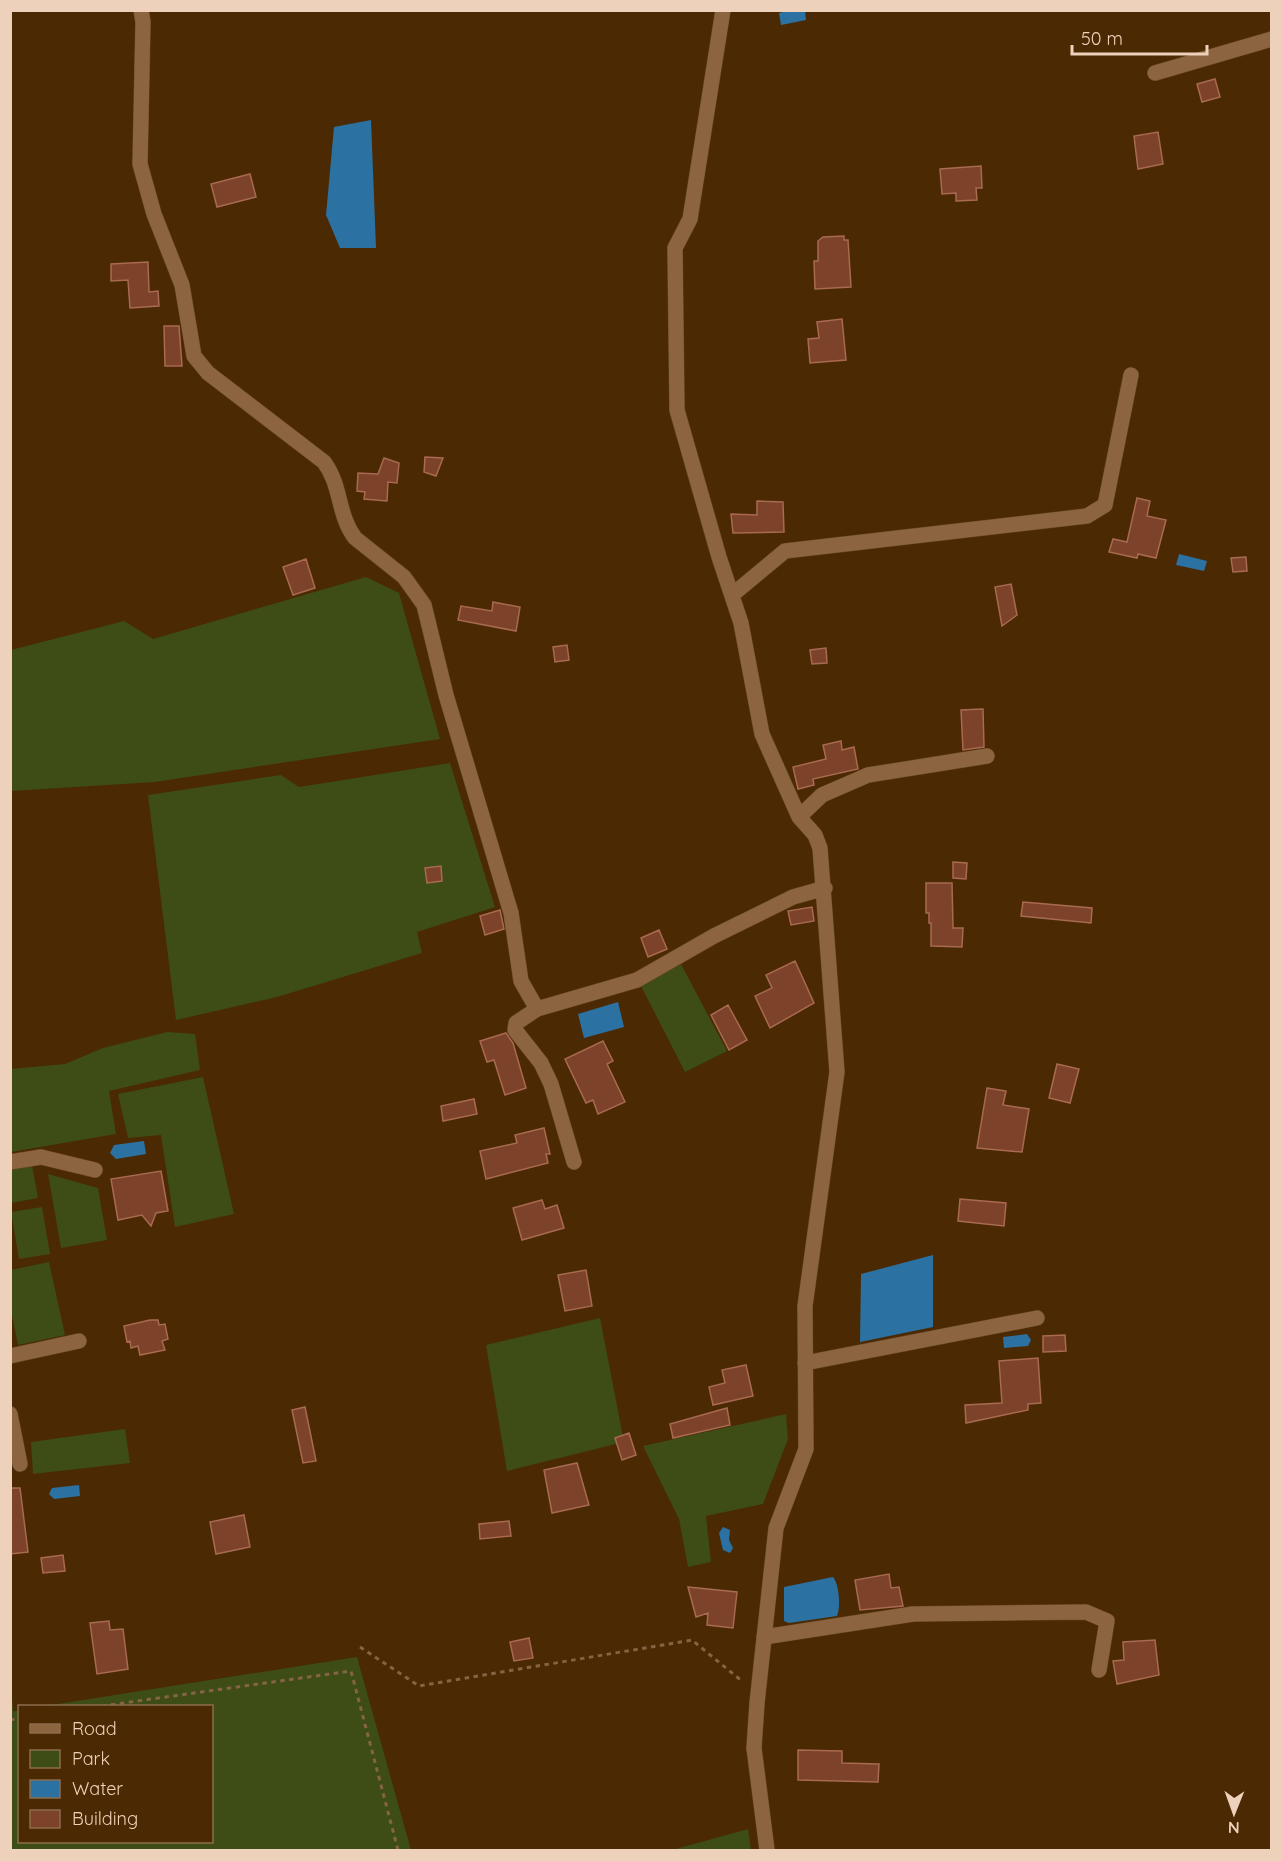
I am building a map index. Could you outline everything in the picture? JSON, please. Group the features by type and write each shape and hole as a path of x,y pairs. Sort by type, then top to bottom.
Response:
{"street":[{"path":"141,10 143,22 140,164 154,213 182,285 195,356 208,373 324,462 335,477 340,509 348,530 354,538 404,578 424,605 446,695 511,913 521,981 537,1009"},
{"path":"723,10 690,219 675,248 677,410 741,623 762,734 799,817 815,835 820,848 825,888 837,1072 806,1306 806,1449 776,1528 758,1695 754,1748 767,1851"},
{"path":"1155,74 1272,39"},
{"path":"732,596 785,551 1087,516 1105,505 1131,375"},
{"path":"799,817 822,795 868,775 987,756"},
{"path":"574,1162 551,1084 541,1063 515,1030 516,1023 537,1009 637,980 714,936 773,907 808,891 825,888"},
{"path":"10,1162 41,1157 95,1170"},
{"path":"805,1363 1037,1318"},
{"path":"10,1356 79,1341"},
{"path":"10,1414 20,1464"},
{"path":"764,1636 913,1614 1086,1612 1107,1621 1099,1670"}],"path":[{"path":"360,1647 419,1686 692,1640 758,1695"},
{"path":"116,1705 351,1671 398,1851"}],"green space":[{"path":"366,577 399,593 440,739 155,782 11,791 11,650 124,621 153,639"},
{"path":"450,763 495,907 417,932 422,953 277,997 176,1020 148,795 281,775 299,787"},
{"path":"681,964 727,1051 685,1072 641,986"},
{"path":"167,1032 195,1034 200,1070 109,1091 116,1134 11,1152 11,1069 65,1064 103,1048"},
{"path":"203,1077 234,1214 175,1227 161,1135 128,1138 118,1094"},
{"path":"32,1165 38,1198 11,1203 11,1169"},
{"path":"48,1174 98,1188 107,1240 61,1248"},
{"path":"42,1207 50,1254 19,1259 11,1212"},
{"path":"49,1262 65,1335 18,1345 11,1311 11,1270"},
{"path":"600,1318 624,1442 507,1471 486,1345"},
{"path":"786,1414 788,1439 763,1504 706,1516 711,1562 688,1567 679,1519 643,1446"},
{"path":"125,1429 130,1463 33,1474 31,1442"},
{"path":"357,1657 411,1850 11,1850 11,1682 13,1711 18,1711 18,1843 213,1843 213,1705 51,1705"},
{"path":"748,1829 751,1850 672,1850"}],"water":[{"path":"791,10 805,11 806,20 781,25 779,13"},
{"path":"371,120 376,248 340,248 326,215 334,127"},
{"path":"1179,554 1207,561 1204,571 1176,565"},
{"path":"618,1002 624,1027 584,1038 578,1014"},
{"path":"144,1141 146,1154 116,1159 110,1153 114,1145"},
{"path":"933,1255 933,1327 860,1342 861,1274"},
{"path":"1027,1334 1031,1340 1028,1346 1004,1348 1003,1337"},
{"path":"79,1485 80,1496 54,1499 49,1494 52,1488"},
{"path":"723,1527 730,1530 729,1540 733,1548 730,1553 723,1550 719,1533"},
{"path":"833,1577 839,1596 837,1616 789,1623 784,1621 784,1587"}],"building":[{"path":"1215,79 1220,97 1202,102 1197,84"},
{"path":"1158,132 1163,164 1138,169 1134,136"},
{"path":"981,166 982,188 976,188 977,200 956,201 956,193 942,194 940,169"},
{"path":"250,174 256,197 217,207 211,184"},
{"path":"844,236 844,240 848,240 851,287 815,289 814,261 818,261 818,241 823,237"},
{"path":"148,262 149,292 158,291 159,306 130,308 128,280 111,281 111,264"},
{"path":"842,319 846,360 810,363 808,339 819,338 817,322"},
{"path":"164,326 179,326 182,366 165,366"},
{"path":"425,457 443,458 436,476 424,472"},
{"path":"384,458 399,463 397,483 388,482 387,501 364,499 365,492 357,491 358,473 378,474"},
{"path":"1137,498 1150,501 1147,516 1166,520 1156,558 1138,554 1137,558 1109,552 1113,539 1127,542"},
{"path":"757,501 783,502 784,532 733,533 731,514 757,515"},
{"path":"1246,557 1247,571 1233,572 1231,558"},
{"path":"306,559 315,588 293,595 283,567"},
{"path":"1011,584 1017,615 1002,626 995,587"},
{"path":"493,602 520,607 516,631 458,620 461,606 492,611"},
{"path":"567,645 569,660 555,662 553,647"},
{"path":"826,648 827,663 812,664 810,650"},
{"path":"983,709 984,747 963,750 961,710"},
{"path":"841,741 842,750 854,747 858,769 813,779 814,785 798,789 793,767 826,759 823,745"},
{"path":"953,862 967,863 966,879 953,878"},
{"path":"441,866 442,881 427,883 425,868"},
{"path":"926,883 952,883 953,928 963,928 962,947 931,946 931,923 929,923 929,913 926,913"},
{"path":"1023,902 1092,908 1091,923 1021,916"},
{"path":"812,907 814,921 791,925 788,911"},
{"path":"500,910 504,929 485,935 480,916"},
{"path":"659,930 667,949 648,957 641,938"},
{"path":"795,961 814,1003 770,1028 755,996 772,988 766,975"},
{"path":"728,1005 747,1040 729,1050 711,1015"},
{"path":"506,1033 513,1043 526,1088 505,1095 494,1060 487,1062 480,1041"},
{"path":"603,1041 613,1061 607,1064 625,1102 598,1114 593,1100 586,1103 565,1059"},
{"path":"1057,1064 1079,1069 1070,1103 1049,1098"},
{"path":"987,1088 1006,1091 1003,1105 1029,1109 1022,1152 977,1148"},
{"path":"474,1099 477,1114 443,1121 441,1106"},
{"path":"544,1128 550,1154 546,1154 548,1163 486,1179 480,1151 517,1143 515,1135"},
{"path":"161,1171 168,1211 156,1213 151,1226 142,1215 118,1220 111,1179"},
{"path":"960,1199 1006,1203 1004,1226 958,1221"},
{"path":"542,1200 545,1209 557,1205 564,1228 522,1240 513,1208"},
{"path":"586,1270 592,1306 565,1311 558,1275"},
{"path":"158,1320 159,1325 165,1324 168,1339 162,1341 165,1350 140,1355 138,1346 131,1348 130,1341 127,1342 124,1326"},
{"path":"1065,1335 1066,1351 1043,1352 1043,1336"},
{"path":"1038,1358 1041,1403 1028,1404 1028,1410 966,1423 965,1405 1002,1403 999,1361"},
{"path":"746,1365 753,1396 713,1405 709,1387 725,1383 722,1370"},
{"path":"305,1407 316,1461 303,1463 292,1410"},
{"path":"727,1408 730,1425 673,1438 670,1424"},
{"path":"629,1433 636,1455 622,1460 615,1438"},
{"path":"577,1463 589,1505 552,1513 544,1470"},
{"path":"10,1488 20,1488 28,1552 10,1554"},
{"path":"244,1515 250,1547 216,1554 210,1522"},
{"path":"509,1521 511,1536 480,1539 479,1524"},
{"path":"63,1555 65,1571 43,1573 41,1558"},
{"path":"889,1574 891,1588 899,1587 903,1606 860,1610 855,1580"},
{"path":"688,1587 737,1592 733,1628 707,1625 708,1613 696,1617"},
{"path":"109,1621 110,1630 123,1629 128,1669 97,1674 90,1623"},
{"path":"529,1638 533,1658 514,1661 510,1642"},
{"path":"1155,1640 1159,1675 1117,1684 1113,1661 1124,1660 1123,1642"},
{"path":"798,1750 842,1751 842,1763 879,1764 878,1782 798,1780"}]}
